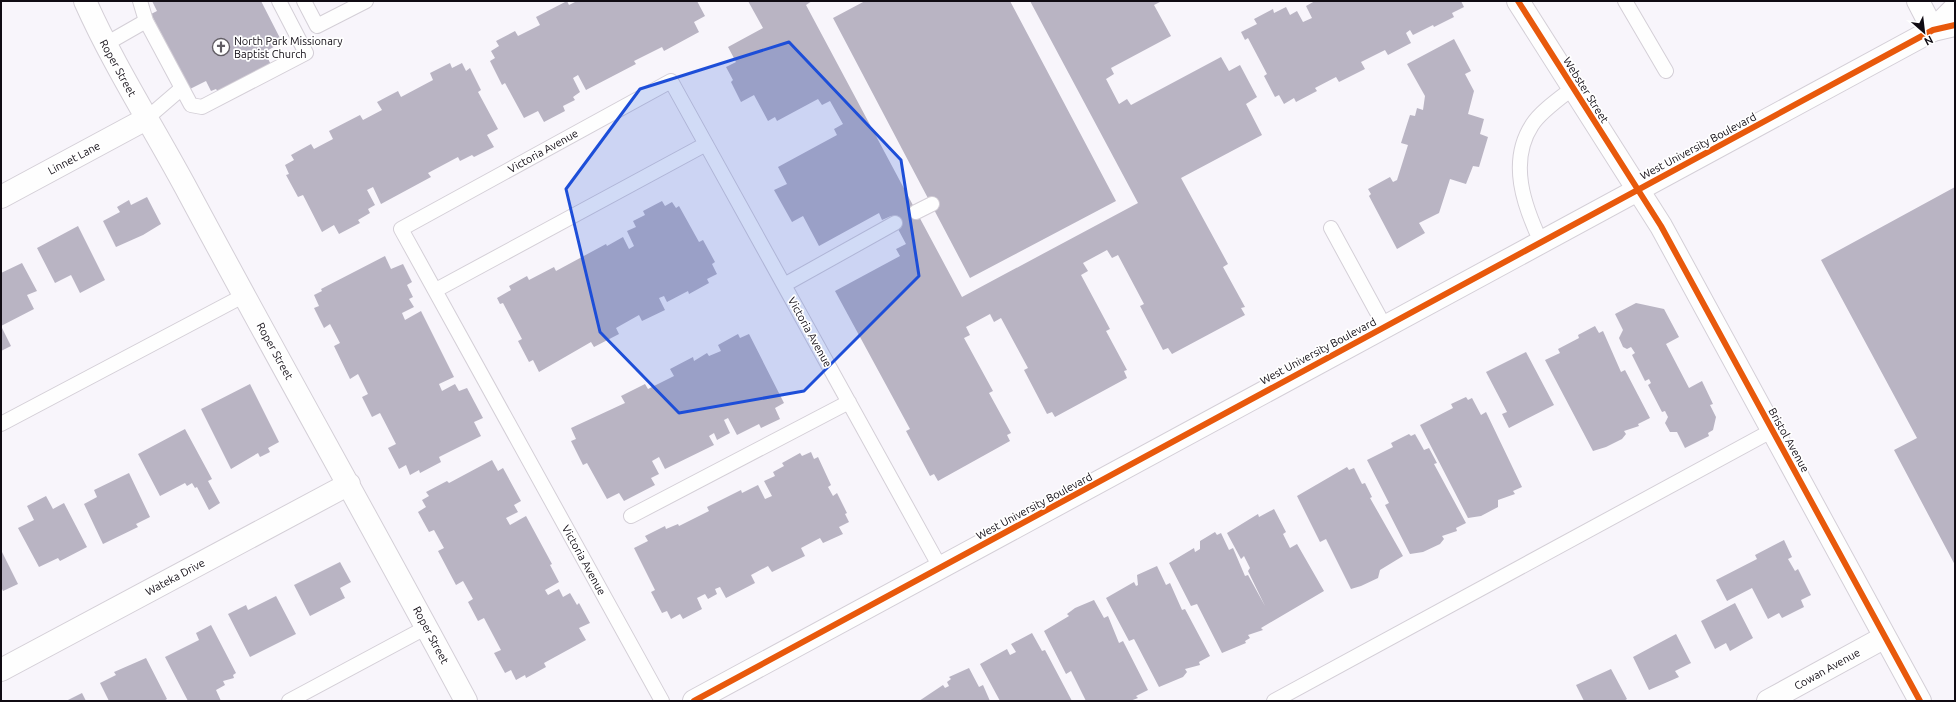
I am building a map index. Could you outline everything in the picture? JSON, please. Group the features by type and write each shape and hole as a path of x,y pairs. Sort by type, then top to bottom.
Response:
{"street":[{"name":"Roper Street","path":"85,1 104,44 167,154 243,296 349,484 466,701"},
{"name":"Webster Street","path":"1518,1 1638,189"},
{"path":"1918,1 1933,30"},
{"name":"West University Boulevard","path":"1933,30 1955,8"},
{"name":"West University Boulevard","path":"694,701 1933,30 1955,25"},
{"name":"Linnet Lane","path":"1,197 146,119"},
{"name":"Bristol Avenue","path":"1638,189 1661,226 1920,701"},
{"name":"Wateka Drive","path":"1,670 349,484"},
{"name":"Cowan Avenue","path":"1768,701 1885,637"}],"lane":[{"path":"140,1 146,21 191,105 202,107 306,53 279,1"},
{"path":"304,1 317,26 366,1"},
{"path":"1625,1 1666,71"},
{"path":"104,44 146,21"},
{"name":"Victoria Avenue","path":"662,701 401,229 671,81 940,567"},
{"path":"146,119 182,88"},
{"path":"1541,242 1528,216 1519,165 1524,142 1532,124 1557,100 1573,88"},
{"path":"436,290 706,144"},
{"path":"916,212 932,204"},
{"path":"784,285 895,223"},
{"path":"1331,228 1384,327"},
{"path":"1,424 243,296"},
{"path":"631,516 849,402"},
{"path":"1274,701 1773,430"},
{"path":"290,701 427,627"}],"highlighted area":[{"path":"789,42 901,160 919,276 804,391 679,413 600,332 566,189 640,89"}],"building":[{"name":"North Park Missionary Baptist Church","path":"152,1 261,1 282,42 265,52 271,65 218,92 216,89 211,91 206,81 190,89 151,14 157,11"},
{"path":"567,1 569,5 577,1 697,1 705,16 694,22 699,32 664,51 662,47 634,61 636,64 586,90 578,75 573,78 580,92 573,97 575,100 563,106 565,111 544,122 538,111 524,118 505,83 502,85 490,61 495,58 491,51 499,46 496,41 515,31 518,36 540,25 536,17"},
{"path":"748,1 812,1 806,5 962,297 1138,203 1030,1 1162,1 1154,5 1171,36 1111,68 1114,74 1106,79 1119,104 1127,99 1131,105 1221,57 1229,71 1240,65 1257,97 1246,104 1262,135 1181,178 1228,264 1223,267 1245,307 1241,308 1245,315 1172,354 1168,348 1163,350 1140,306 1144,304 1118,255 1112,258 1107,250 1083,263 1088,271 1081,275 1110,329 1106,331 1127,370 1124,371 1127,378 1055,417 1052,412 1047,414 1024,370 1028,368 1001,318 994,322 990,314 966,327 970,335 964,338 993,391 989,393 1011,433 1007,435 1010,441 938,481 934,474 930,476 906,431 910,429 835,291 900,256 896,249 906,244 891,216 882,220 879,213 819,246 803,216 792,222 774,190 787,184 778,167 837,135 834,129 843,124 830,101 822,105 818,99 777,121 775,117 768,121 754,95 741,102 731,82 733,80 726,67 736,62 728,47 763,28"},
{"path":"865,1 1010,1 1116,201 970,278 833,18"},
{"path":"1315,1 1461,1 1464,7 1452,13 1454,17 1434,27 1433,25 1413,35 1410,30 1406,33 1411,43 1388,55 1385,50 1361,62 1365,69 1339,82 1336,77 1315,88 1317,91 1296,102 1294,98 1284,104 1279,95 1275,97 1264,76 1267,74 1248,38 1245,40 1241,32 1257,24 1254,19 1273,9 1274,13 1286,7 1290,15 1297,11 1303,22 1312,18 1306,6"},
{"path":"1454,39 1471,71 1465,74 1474,91 1468,114 1484,119 1480,134 1488,137 1479,167 1473,166 1466,184 1450,179 1439,213 1419,223 1425,233 1397,249 1369,196 1371,194 1368,189 1390,177 1393,182 1397,180 1408,145 1401,143 1410,115 1415,116 1417,108 1423,110 1425,96 1407,64"},
{"path":"450,63 452,68 462,63 466,71 470,68 481,90 478,92 498,129 487,135 494,147 474,157 472,155 460,161 458,157 428,173 431,177 381,204 373,187 367,190 375,205 368,209 370,213 358,220 360,223 339,234 334,225 322,232 303,195 298,197 286,175 289,174 285,165 294,160 291,155 311,144 314,149 333,139 329,131 360,115 363,120 382,110 377,102 398,91 401,97 433,80 430,73"},
{"path":"1955,187 1955,565 1894,450 1917,438 1821,260"},
{"path":"147,197 161,224 143,235 116,247 103,221 120,212 117,207 129,200 131,205"},
{"path":"662,201 665,206 672,202 676,208 679,206 699,242 703,240 715,262 712,264 717,274 707,279 709,283 689,294 688,291 667,302 664,296 659,298 665,310 642,321 639,315 616,328 619,334 594,347 591,342 539,372 533,360 529,362 518,341 522,339 503,303 500,304 497,298 511,290 509,286 527,276 529,280 554,267 556,271 606,244 607,246 623,237 629,249 634,246 627,231 636,227 633,221 645,215 643,211"},
{"path":"78,226 105,280 80,293 71,275 55,283 37,248"},
{"path":"385,256 391,269 403,264 412,282 407,285 413,297 409,299 414,307 402,313 405,320 421,311 454,377 439,384 442,391 455,384 459,391 467,388 483,418 474,422 481,436 439,457 441,462 420,473 419,470 410,475 406,465 399,469 388,448 396,444 380,413 372,417 362,397 368,394 358,374 350,379 334,346 340,343 330,324 324,328 314,308 319,306 314,295 322,291 321,289"},
{"path":"22,263 37,291 27,295 34,309 1,326 1,273"},
{"path":"1636,303 1664,309 1679,337 1666,344 1689,388 1702,381 1713,404 1710,405 1716,417 1713,430 1708,433 1709,436 1685,448 1677,432 1670,432 1665,423 1668,417 1665,411 1662,412 1648,385 1651,383 1649,379 1645,381 1632,355 1635,353 1631,347 1627,349 1623,347 1619,338 1623,330 1615,314"},
{"path":"1,326 11,346 1,351"},
{"path":"1595,326 1599,333 1603,331 1621,372 1625,370 1650,418 1638,424 1639,426 1624,431 1626,434 1622,439 1606,447 1593,451 1545,360 1560,353 1558,349 1579,338 1578,335"},
{"path":"738,334 740,338 749,334 784,403 775,408 780,419 761,428 759,424 737,435 728,418 724,420 730,433 717,440 714,433 709,436 714,445 665,469 659,457 652,461 659,474 651,478 655,485 624,501 619,493 607,499 587,463 583,465 571,441 576,439 571,428 625,403 621,396 645,384 648,389 674,376 670,369 693,357 694,361 707,353 709,356 721,351 718,345"},
{"path":"1526,352 1554,405 1509,428 1502,414 1507,412 1486,372"},
{"path":"250,384 279,442 268,448 270,452 260,457 258,453 231,469 201,409"},
{"path":"1466,397 1468,400 1472,398 1481,415 1486,412 1522,487 1513,491 1515,494 1498,500 1498,507 1481,516 1468,518 1420,425 1453,408 1451,404"},
{"path":"185,429 212,479 208,481 220,503 209,510 197,487 195,488 192,483 187,486 185,483 160,496 138,454"},
{"path":"1409,434 1411,436 1415,434 1424,450 1429,448 1437,463 1434,464 1466,523 1456,528 1457,531 1442,536 1444,539 1440,544 1423,552 1410,554 1385,505 1389,503 1367,460 1393,447 1391,443"},
{"path":"811,452 814,459 818,457 831,485 828,487 833,496 837,493 847,513 845,514 849,522 839,527 843,534 823,543 820,538 801,548 805,556 772,572 768,566 751,575 755,583 726,598 720,587 715,589 717,594 708,599 705,594 697,598 702,609 683,619 680,614 671,619 667,611 662,613 651,592 655,590 634,548 648,541 645,536 665,526 666,529 678,524 679,526 709,511 707,507 741,490 742,493 758,485 765,499 772,496 764,481 775,476 773,472 784,466 782,463 800,453 802,456"},
{"path":"492,460 498,471 503,468 521,501 514,505 518,512 506,518 510,525 526,516 552,564 550,565 559,582 545,590 548,595 559,589 563,597 570,593 577,605 579,603 590,623 579,628 586,640 544,663 546,667 526,678 525,675 516,680 511,670 505,673 494,653 501,650 484,618 478,621 468,602 473,599 463,581 456,585 438,551 444,548 434,530 429,532 418,512 426,507 422,500 429,496 426,492 447,481 449,483"},
{"path":"1347,467 1349,470 1354,468 1362,484 1365,483 1372,497 1370,498 1403,556 1380,570 1378,578 1351,589 1326,539 1320,542 1297,496"},
{"path":"129,473 150,517 136,524 138,527 103,544 84,504 97,497 94,490"},
{"path":"46,496 53,509 64,503 87,547 60,561 58,558 39,567 18,528 34,520 27,506"},
{"path":"1274,509 1286,532 1283,534 1290,548 1297,544 1324,591 1261,628 1263,630 1248,635 1250,638 1245,641 1246,643 1222,653 1197,604 1191,606 1169,563 1194,548 1195,552 1200,549 1200,541 1215,532 1217,535 1221,533 1229,550 1233,548 1245,576 1248,575 1265,606 1248,571 1250,568 1244,556 1241,559 1227,533 1258,514 1259,517"},
{"path":"1784,540 1792,557 1788,559 1795,571 1798,569 1811,595 1801,600 1804,607 1782,618 1779,613 1768,619 1752,588 1727,601 1716,580 1757,559 1755,555"},
{"path":"1,550 18,584 3,591 1,587"},
{"path":"340,562 351,582 340,588 345,598 310,616 294,585"},
{"path":"1157,566 1166,585 1170,583 1182,610 1185,609 1210,656 1199,662 1200,665 1185,669 1187,672 1183,677 1159,687 1134,639 1129,641 1106,598 1134,582 1136,586 1138,585 1137,575"},
{"path":"276,596 296,634 250,657 228,614 246,605 248,610"},
{"path":"1094,600 1104,618 1108,616 1119,643 1123,641 1148,690 1136,696 1138,698 1130,701 1086,701 1071,671 1066,674 1044,631 1069,616 1067,614 1075,608"},
{"path":"1735,603 1753,638 1730,651 1726,643 1715,649 1701,621"},
{"path":"211,625 236,673 233,675 234,678 223,681 225,685 216,690 221,701 188,701 165,657 199,640 196,633"},
{"path":"1032,633 1042,651 1045,650 1072,701 1000,701 980,664 1007,649 1010,655 1016,652 1011,644"},
{"path":"1676,634 1691,663 1675,671 1679,677 1649,690 1633,657"},
{"path":"146,658 167,699 164,701 109,701 100,683 116,675 114,672"},
{"path":"969,668 979,687 983,685 990,701 919,701 943,685 945,688 949,686 947,682 951,679 949,677"},
{"path":"1611,669 1627,699 1624,701 1584,701 1576,685"},
{"path":"82,693 86,701 66,701"}],"cycle path":[{"path":"1518,1 1661,226 1920,701"},
{"path":"694,701 1933,30 1955,25"}],"place":[{"name":"North Park Missionary Baptist Church","path":"221,47"}]}
